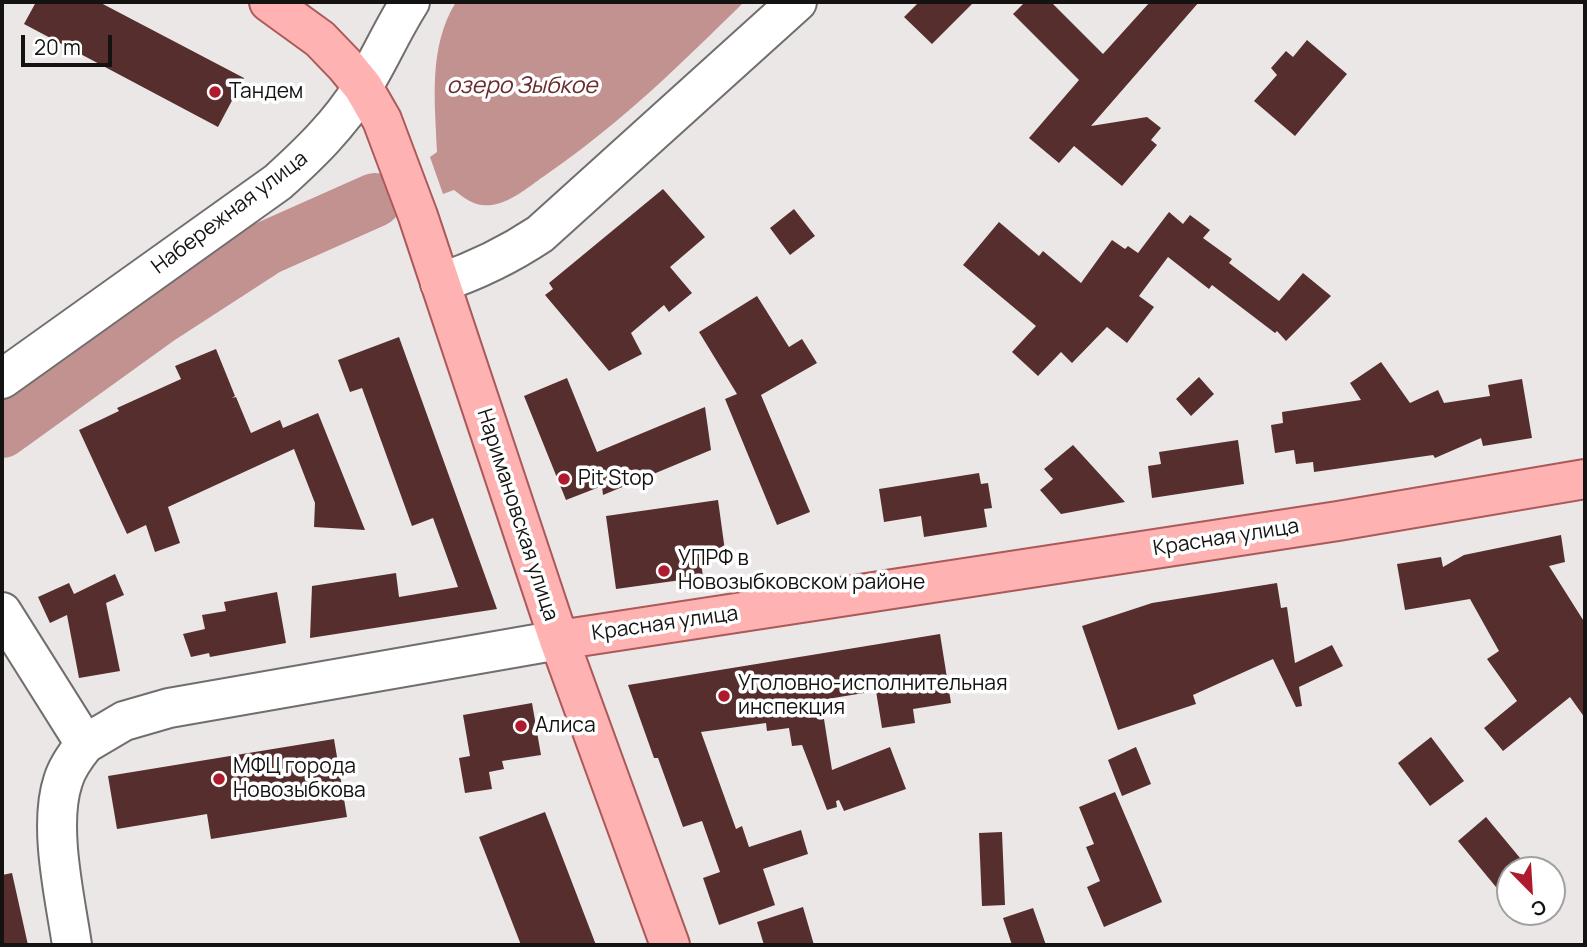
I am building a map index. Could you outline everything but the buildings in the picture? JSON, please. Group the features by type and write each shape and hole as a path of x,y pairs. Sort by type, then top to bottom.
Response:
{"main road":[{"name":"Наримановская улица","path":"269,2 320,39 363,87 394,148 558,640 670,945"},
{"name":"Красная улица","path":"558,640 1338,521 1585,479"}],"street":[{"name":"Набережная улица","path":"2,380 278,182 311,153 338,123 363,87 410,2"},
{"path":"440,283 477,271 540,234 797,2"},
{"path":"2,612 85,744 63,780 58,810 58,849 72,945"},
{"name":"Красная улица","path":"85,744 124,721 169,708 558,640"}],"water":[{"name":"озеро Зыбкое","path":"456,2 744,2 674,70 600,135 521,192 499,203 481,205 454,190 443,194 430,157 437,152 437,56 447,19"}],"waterway":[{"path":"2,431 159,318 267,248 375,200"}],"place":[{"name":"Тандем","path":"215,92"},
{"name":"Pit Stop","path":"564,479"},
{"name":"УПРФ в Новозыбковском районе","path":"664,571"},
{"name":"Уголовно-исполнительная инспекция","path":"724,696"},
{"name":"Алиса","path":"521,726"},
{"name":"МФЦ города Новозыбкова","path":"219,779"}]}
